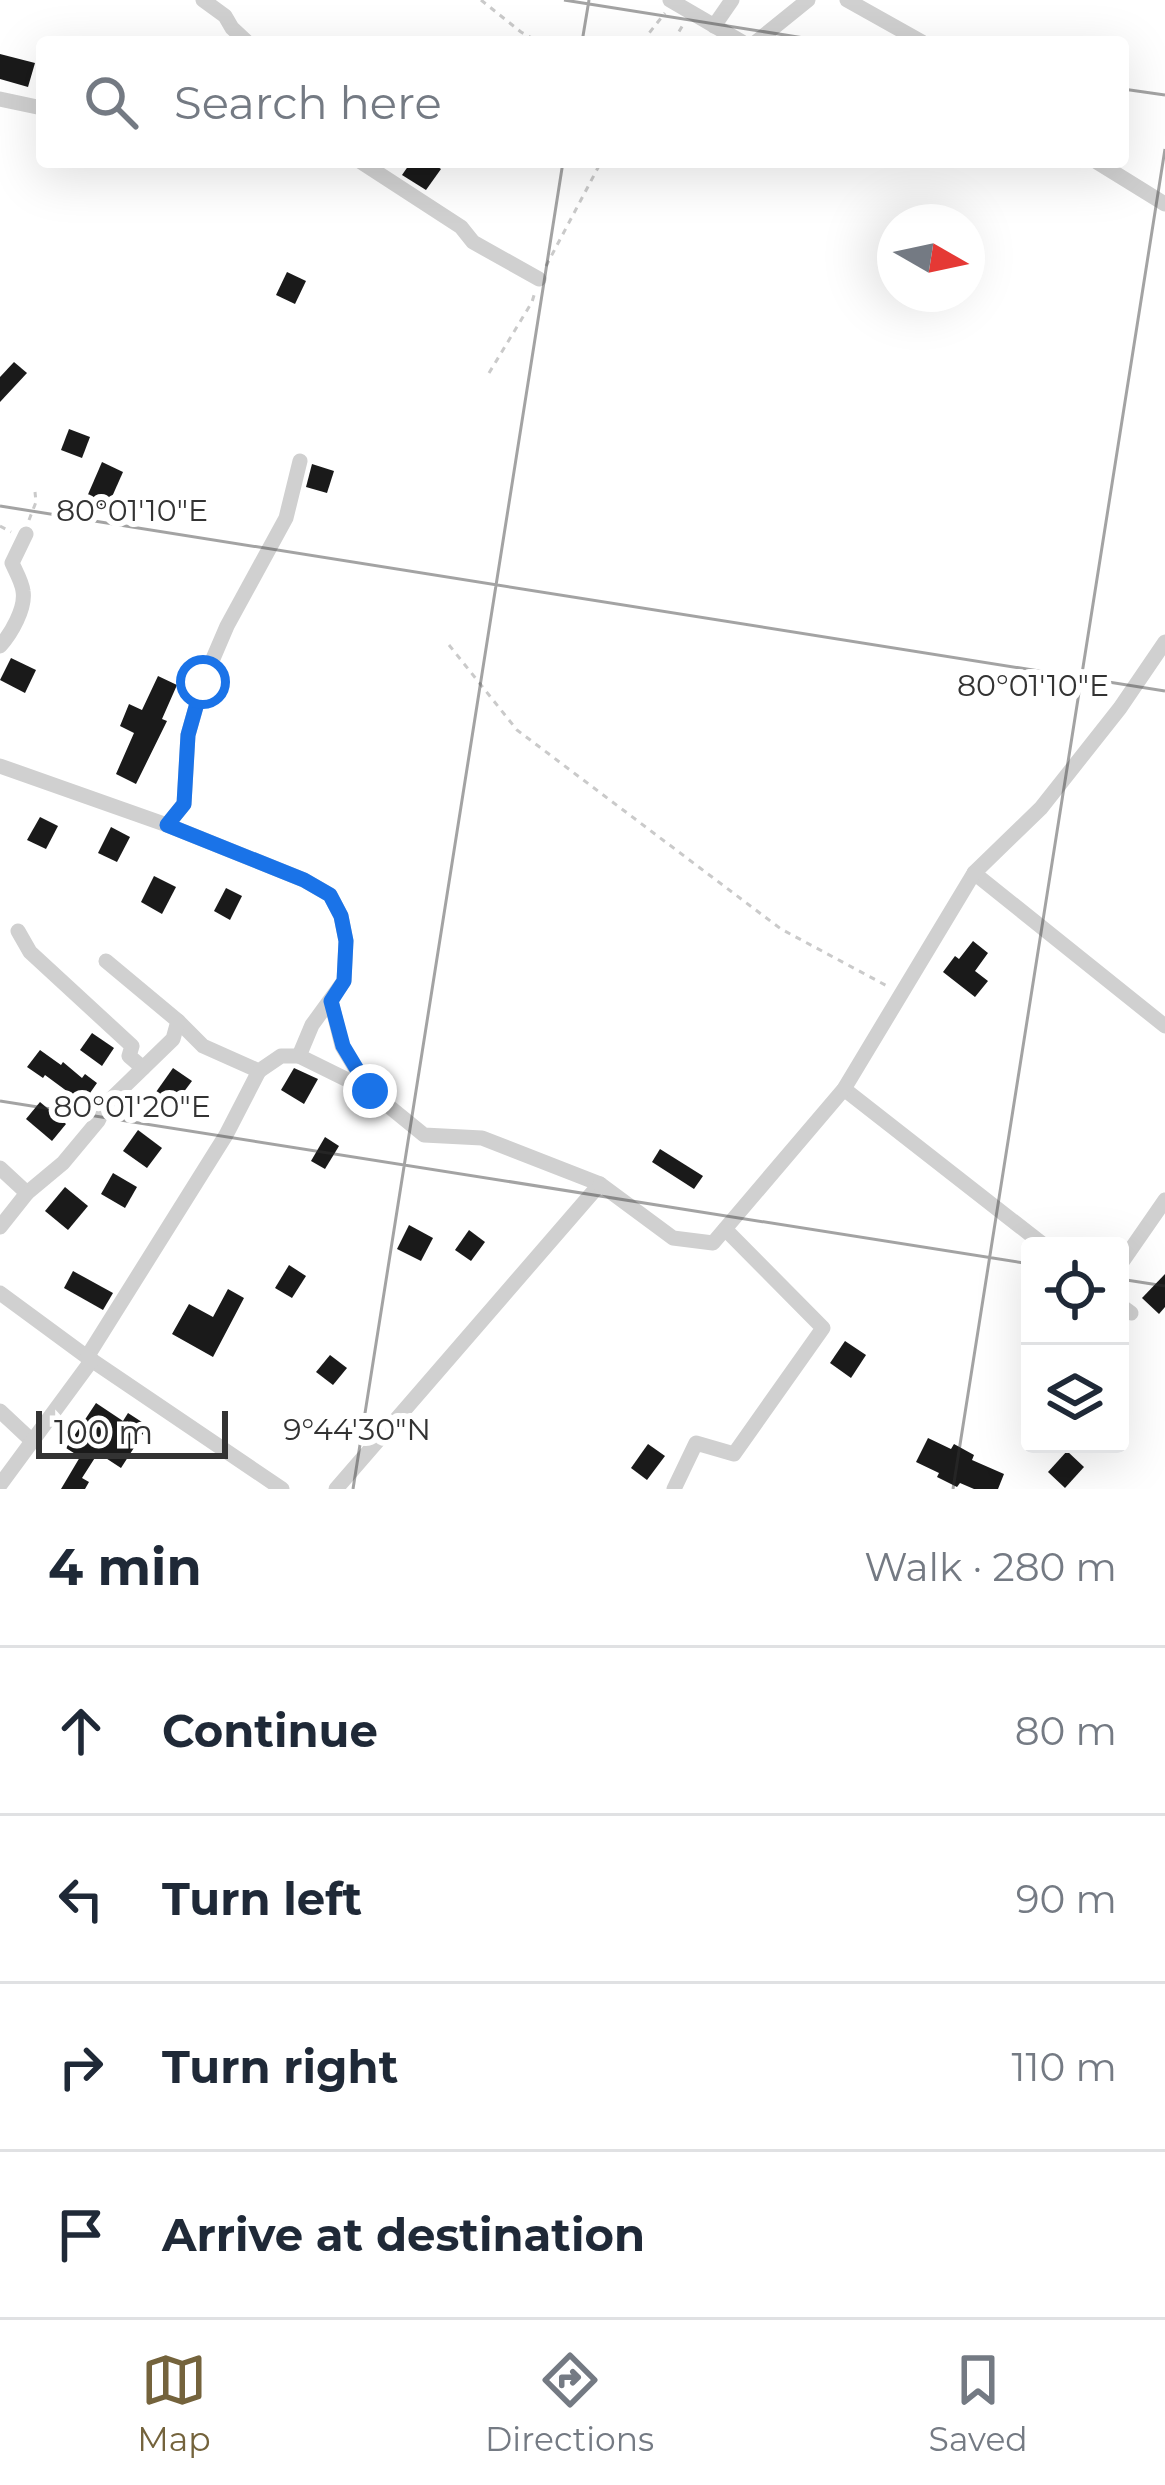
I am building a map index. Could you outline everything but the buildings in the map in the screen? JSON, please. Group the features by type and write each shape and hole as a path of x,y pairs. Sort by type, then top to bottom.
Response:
{"street":[{"path":"203,0 225,16 241,36"},
{"path":"714,26 732,0"},
{"path":"763,36 808,0"},
{"path":"847,0 911,36"},
{"path":"672,1 732,36"},
{"path":"0,99 36,108"},
{"path":"371,168 460,227 472,242 539,279"},
{"path":"1107,168 1165,204"},
{"path":"167,825 184,804 188,735 203,682 227,626 286,518 301,460"},
{"path":"0,646 23,603 12,563 26,534"},
{"path":"0,1486 89,1358 226,1135 259,1071 281,1056 299,1056 370,1091 424,1135 482,1138 600,1184 673,1238 713,1243 844,1089 974,873 1041,808 1159,662 1165,642"},
{"path":"0,766 167,825 330,895 346,941 344,981 312,1025 299,1056"},
{"path":"974,873 1165,1026"},
{"path":"18,931 30,952 132,1046 129,1056 143,1068"},
{"path":"106,962 202,1046 259,1071"},
{"path":"331,1001 343,1046 370,1091"},
{"path":"0,1227 27,1193 64,1163 106,1104 173,1039 178,1021"},
{"path":"844,1089 1033,1237"},
{"path":"0,1168 27,1193"},
{"path":"336,1489 600,1184"},
{"path":"1129,1252 1165,1200"},
{"path":"674,1489 696,1443 734,1454 823,1328 725,1229"},
{"path":"0,1293 282,1489"},
{"path":"0,1411 31,1440"}],"path":[{"path":"481,0 528,36"},
{"path":"646,36 672,1"},
{"path":"677,36 690,12"},
{"path":"26,534 35,493"},
{"path":"449,645 517,730 536,745 781,929 902,994"}],"route":[{"path":"203,682 188,735 184,804 167,825 330,895 346,941 344,981 331,1001 343,1046 370,1091"}]}
